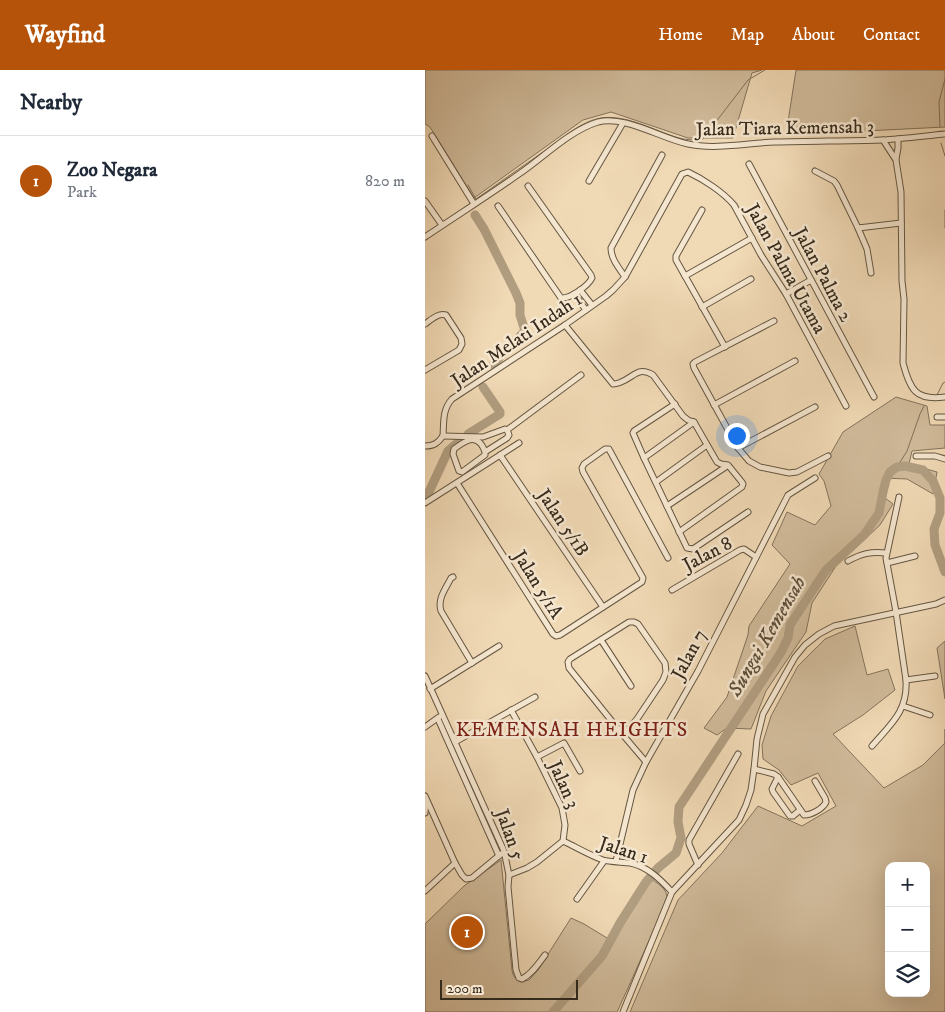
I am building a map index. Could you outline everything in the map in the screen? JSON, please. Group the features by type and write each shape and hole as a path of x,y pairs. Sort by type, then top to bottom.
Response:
{"street":[{"name":"Jalan Tiara Kemensah 3","path":"425,237 521,173 577,131 600,122 623,123 649,130 680,142 700,146 774,142 883,140 945,134"},
{"path":"589,181 623,123"},
{"path":"431,136 474,204"},
{"path":"898,139 896,160 901,192 904,299 903,363 914,391 921,396 929,398 945,397"},
{"path":"883,140 896,160"},
{"path":"625,277 612,256 611,248 662,155"},
{"name":"Jalan Palma 2","path":"749,164 873,397"},
{"path":"815,170 834,181 867,249 871,273"},
{"name":"Jalan Palma Utama","path":"680,178 682,174 688,172 721,193 734,205 786,294 846,406"},
{"name":"Jalan Melati Indah 1","path":"443,436 445,410 447,404 452,399 565,325 613,290 625,277 680,178"},
{"path":"498,206 561,298 565,299 574,294 591,280 590,273 529,186"},
{"path":"425,201 442,225"},
{"path":"702,210 675,260 725,347"},
{"path":"858,228 901,223"},
{"path":"685,276 752,238"},
{"path":"702,307 751,279"},
{"path":"786,294 811,280"},
{"path":"580,290 593,305"},
{"path":"574,294 585,310"},
{"path":"425,324 437,316 446,315 461,338 462,344 459,350 425,370"},
{"path":"774,321 693,364 738,448 749,461 760,467 789,473 797,472 828,456"},
{"path":"565,325 613,384 621,383 638,372 647,371 653,375 683,416 694,422 717,462 728,465 743,484 742,487 679,532"},
{"path":"715,406 795,361"},
{"path":"425,446 437,444 443,436 483,436 507,430 581,375"},
{"path":"675,404 634,432 634,436 687,548 693,549 748,512"},
{"path":"738,448 815,407"},
{"path":"937,417 945,417"},
{"path":"644,458 694,422"},
{"path":"485,452 483,445 476,440 470,439 454,449 453,454 459,471 462,472 485,455 485,452 507,438 509,435 507,430"},
{"path":"425,503 519,442"},
{"path":"656,482 707,445"},
{"name":"Jalan 5/1A","path":"457,483 556,636 642,582 643,578 583,472 584,464 605,449 609,449 668,558"},
{"name":"Jalan 5/1B","path":"500,454 603,607"},
{"path":"916,456 935,456 945,459"},
{"path":"667,506 728,465"},
{"name":"Jalan 7","path":"616,861 633,790 646,762 697,671 788,495 815,478"},
{"path":"872,746 896,718 903,706 907,690 907,680 886,558 899,497"},
{"name":"Jalan 8","path":"672,590 739,550 744,549 755,557"},
{"path":"847,561 868,552 887,553"},
{"path":"887,563 915,556"},
{"path":"453,577 439,605 472,662"},
{"path":"623,1012 672,892 739,820 751,790 757,739 763,714 795,657 805,645 819,634 834,626 936,604 945,600"},
{"path":"623,735 637,719 663,680 666,672 665,663 638,624 633,622 629,622 568,662 569,668 623,735 646,762"},
{"path":"601,640 631,686"},
{"path":"430,689 499,646"},
{"name":"Jalan 5","path":"425,676 440,717 499,856"},
{"path":"907,680 935,676"},
{"path":"455,742 535,697"},
{"path":"903,706 930,715"},
{"name":"Jalan 3","path":"511,710 562,808 565,825 563,841"},
{"path":"425,726 440,717"},
{"name":"Jalan 5","path":"440,717 455,742 504,851 509,875 508,887 516,970 519,978 525,978 531,973 545,955"},
{"path":"537,757 565,743 580,771"},
{"path":"698,865 689,840 738,754"},
{"path":"754,769 774,774 778,777 804,815 808,815 825,806 826,802 815,781"},
{"path":"778,777 772,789 773,792 790,816 793,816 800,810"},
{"path":"425,798 455,863 466,879 472,878 504,851"},
{"path":"425,798 425,813"},
{"path":"509,875 537,862 563,841"},
{"name":"Jalan 1","path":"563,841 605,861 634,864 647,870 672,892"},
{"path":"577,899 605,861"},
{"path":"425,891 455,863"}],"shaded area":[{"path":"425,70 762,70 752,73 733,138 688,138 611,112 583,120 474,198 430,127 425,124"},
{"path":"796,70 945,70 945,127 786,135"},
{"path":"896,397 927,406 930,425 945,425 945,448 912,451 909,464 937,472 933,494 907,479 883,478 885,498 893,504 880,525 836,566 812,603 806,632 766,691 751,729 727,728 717,735 704,728 727,697 748,635 749,626 790,564 772,545 787,512 815,525 831,506 824,481 819,474 843,432"},
{"path":"855,626 867,675 888,669 895,690 863,715 833,734 884,788 923,765 945,743 945,1012 630,1012 678,900 722,853 758,806 802,826 836,806 818,773 791,785 779,770 763,759 762,745 771,716 798,666 825,639"},
{"path":"945,641 945,699 937,648"},
{"path":"501,860 512,970 517,980 521,982 529,980 538,970 571,918 612,941 634,898 648,877 664,889 667,900 617,1012 425,1012 425,924 464,886"}],"waterway":[{"path":"566,135 591,121 611,117 640,124 682,139 702,140 748,80 765,70"},
{"path":"940,127 939,102 945,79"},
{"path":"468,185 476,199 563,138"},
{"path":"941,143 945,156"},
{"path":"945,210 945,228"},
{"path":"475,215 516,293 520,303 520,315 525,331 494,363 496,369"},
{"path":"937,395 945,382"},
{"path":"468,434 500,414 483,387"},
{"path":"897,467 907,451 924,406"},
{"path":"425,496 428,494 448,451 461,440"},
{"name":"Sungai Kemensah","path":"553,1012 602,956 646,882 658,868 676,853 681,838 678,822 679,807 780,654 788,638 790,625 826,570 864,535 879,513 886,480 890,472 897,467 905,466 923,470 933,481 940,498 940,513 934,529 935,545 945,572"}],"place":[{"name":"Zoo Negara","path":"467,932"}],"district":[{"name":"KEMENSAH HEIGHTS","path":"572,729"}]}
